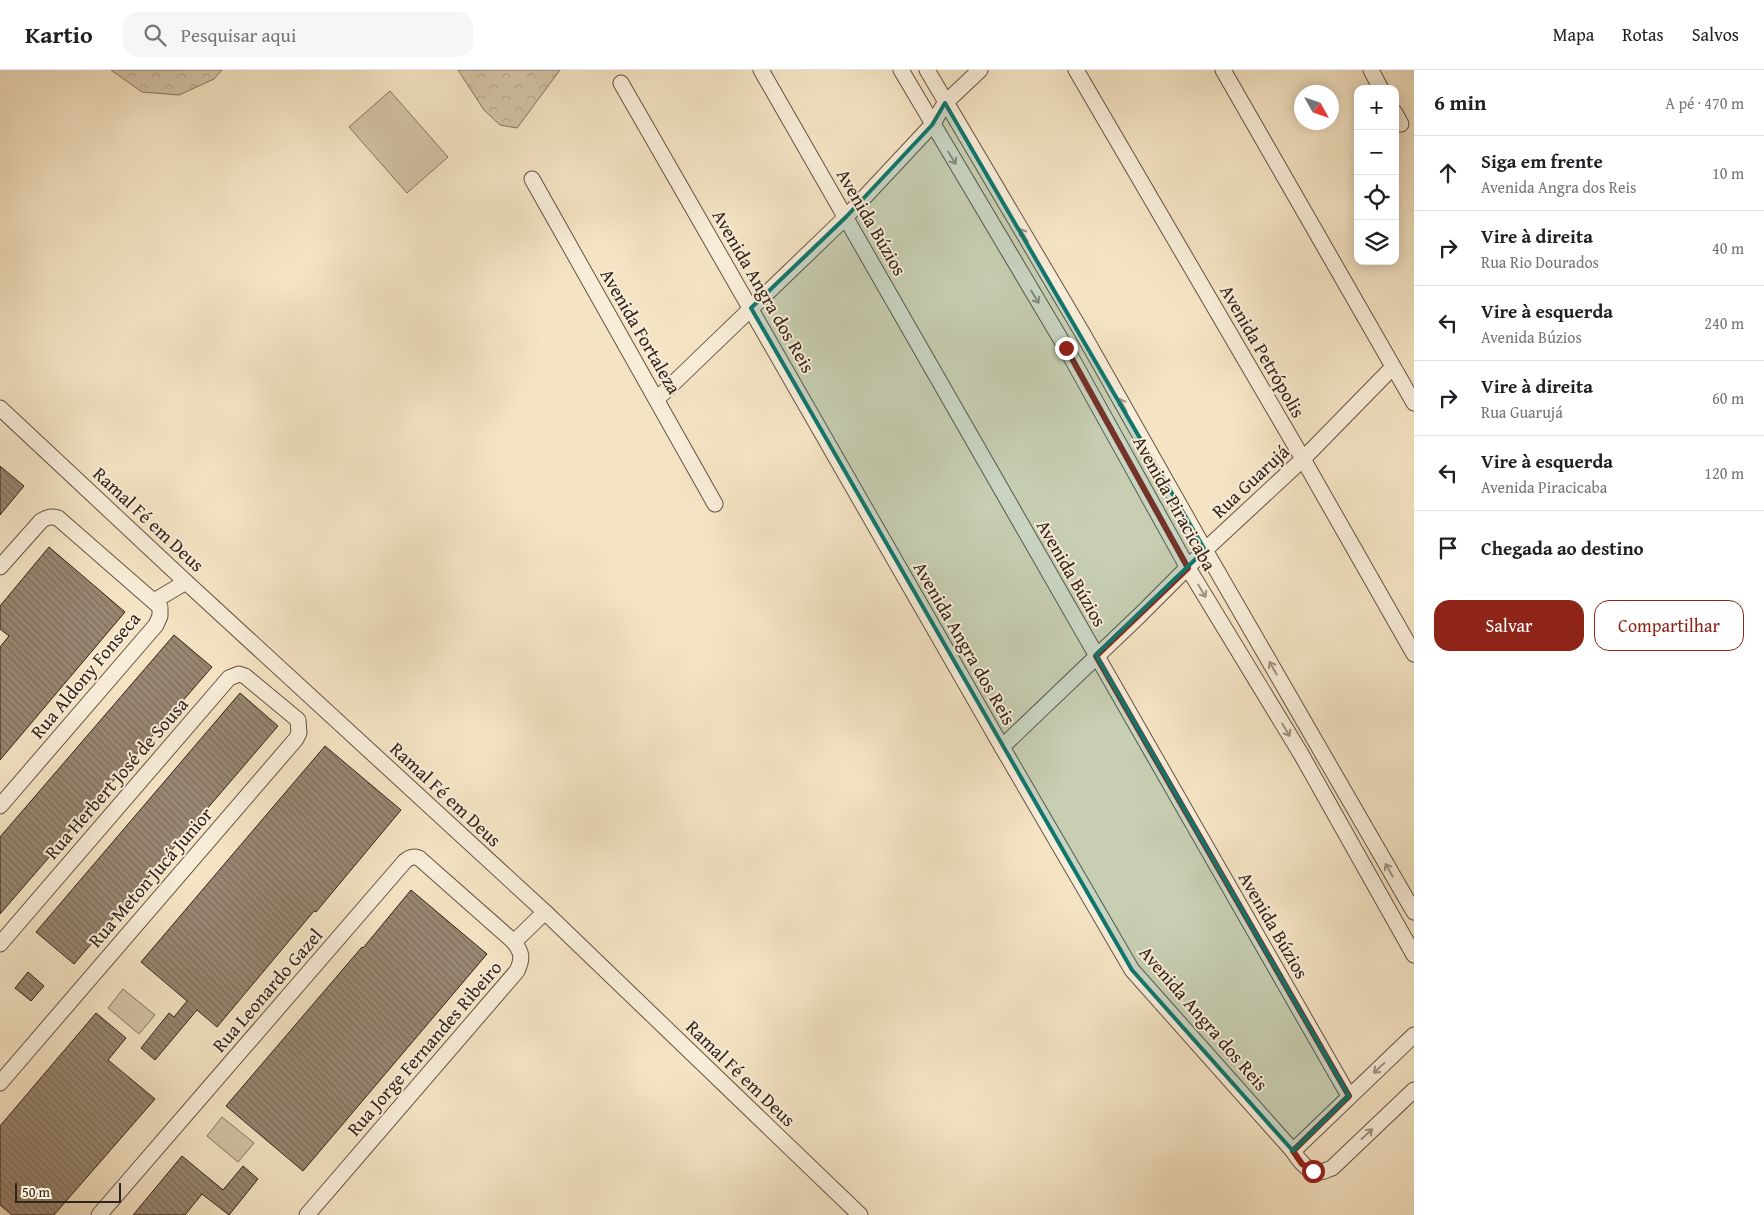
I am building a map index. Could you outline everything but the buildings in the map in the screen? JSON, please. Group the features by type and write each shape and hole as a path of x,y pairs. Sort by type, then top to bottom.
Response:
{"street":[{"name":"Avenida Búzios","path":"761,70 1349,1096"},
{"name":"Avenida Piracicaba","path":"901,70 1066,348 1188,568 1301,754 1414,955"},
{"name":"Avenida Piracicaba","path":"927,70 1083,334 1414,912"},
{"path":"658,399 846,217 932,125 945,102 980,70"},
{"name":"Avenida Petrópolis","path":"1076,70 1303,459 1414,654"},
{"path":"1223,70 1414,403"},
{"path":"1371,70 1379,85"},
{"name":"Avenida Angra dos Reis","path":"621,83 1132,970 1293,1151 1302,1164 1313,1171 1319,1173 1332,1168 1414,1090"},
{"name":"Avenida Fortaleza","path":"532,178 658,399 715,504"},
{"name":"Rua Guarujá","path":"1002,747 1205,550 1303,459 1393,367"},
{"name":"Ramal Fé em Deus","path":"0,408 545,912 860,1215"},
{"path":"0,567 40,521 47,517 53,517 58,518 154,601 186,582"},
{"name":"Rua Aldony Fonseca","path":"0,806 156,625 160,616 160,607 154,601"},
{"name":"Rua Herbert José de Sousa","path":"0,944 229,678 239,674 245,676 298,720"},
{"path":"298,720 316,701"},
{"name":"Rua Meton Jucá Junior","path":"0,1083 296,739 299,733 298,720"},
{"name":"Rua Leonardo Gazel","path":"99,1215 410,857 419,858 476,908"},
{"name":"Rua Jorge Fernandes Ribeiro","path":"307,1215 517,971 522,960 521,952 514,942 476,908"},
{"path":"514,942 545,912"},
{"path":"1293,1151 1414,1035"}],"highlighted area":[{"path":"945,103 1205,550 1096,655 1349,1096 1293,1151 1132,970 751,308 846,217 932,125"}],"green space":[{"path":"111,70 222,70 214,79 179,95 142,92"},
{"path":"458,70 560,70 517,128 500,125 484,110"},
{"path":"390,91 448,157 407,193 349,127"},
{"path":"123,989 155,1015 139,1034 108,1008"},
{"path":"222,1117 254,1143 238,1162 207,1136"}],"route":[{"path":"1066,348 1188,568 1096,656 1349,1096 1293,1151 1302,1164 1313,1171"}]}
